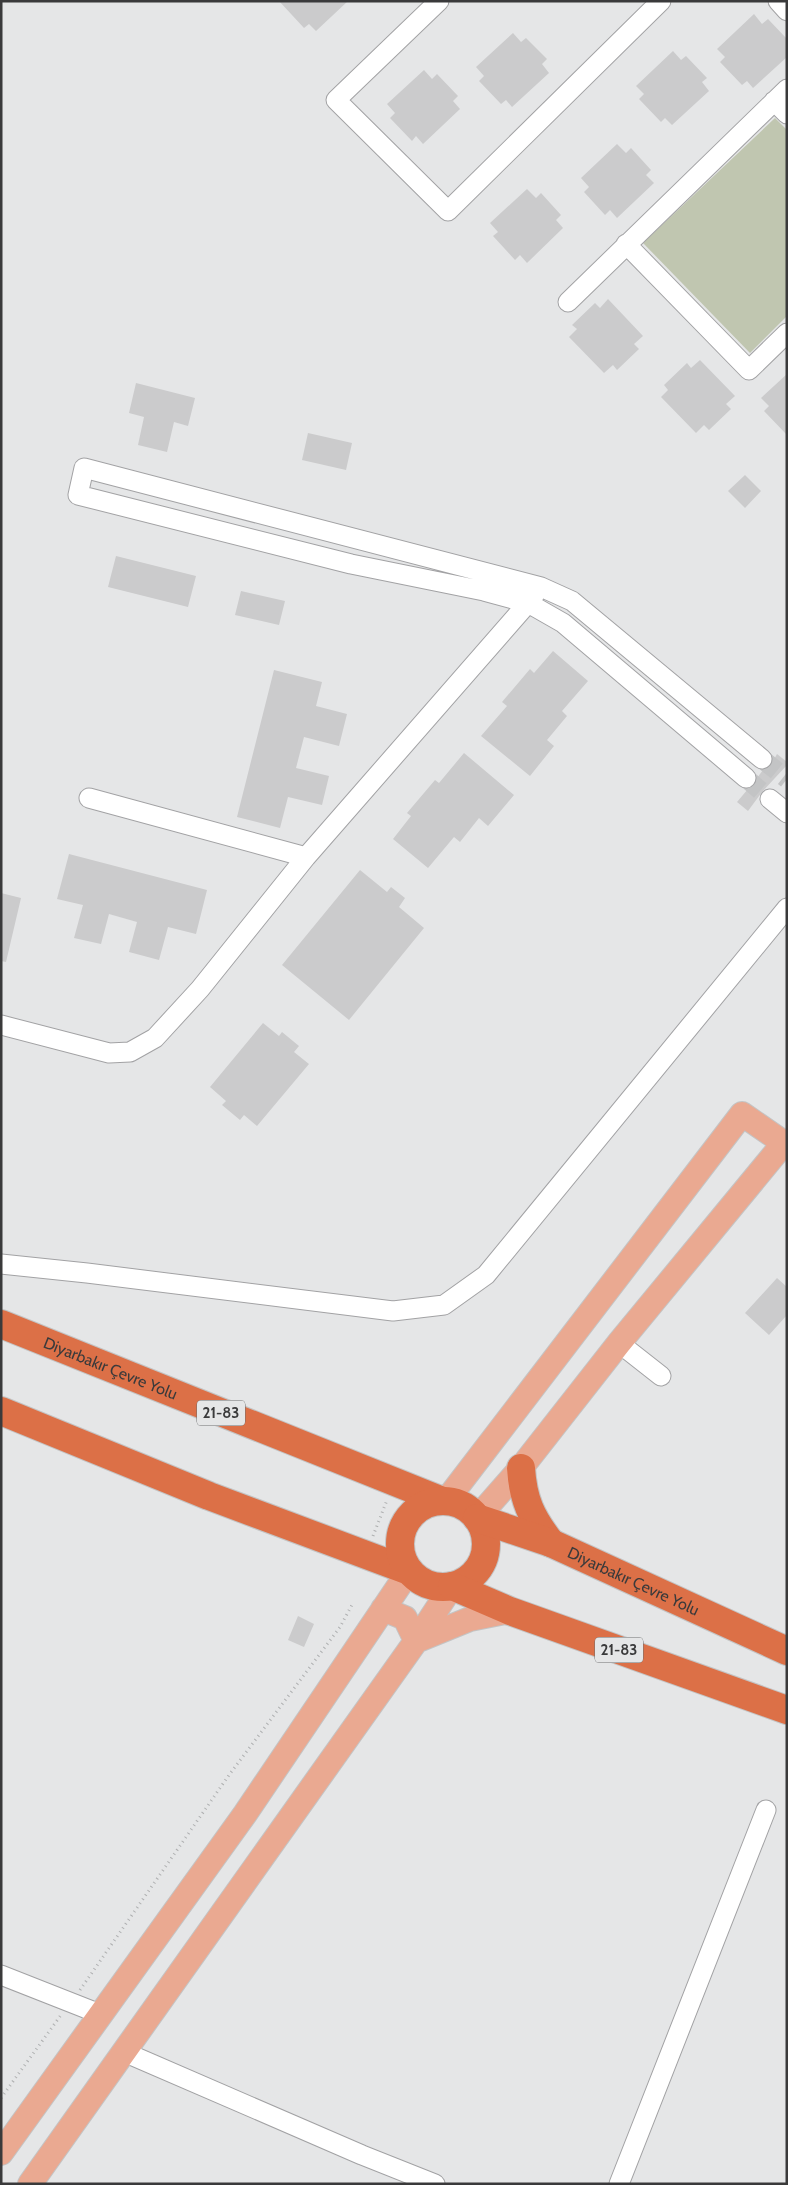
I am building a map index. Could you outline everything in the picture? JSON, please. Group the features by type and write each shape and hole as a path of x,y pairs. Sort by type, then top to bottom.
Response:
{"highway":[{"name":"Diyarbakır Çevre Yolu","path":"1,1324 443,1500"},
{"path":"1,1410 209,1496 409,1570 428,1584 440,1587 452,1586 469,1578 481,1564 486,1540 478,1518 458,1503 443,1500 418,1508 404,1526 400,1549 409,1570"},
{"path":"521,1468 526,1503 534,1522 551,1543"},
{"name":"Diyarbakır Çevre Yolu","path":"478,1518 551,1543 787,1651"},
{"name":"21-83","path":"452,1586 510,1611 787,1710"}],"main road":[{"path":"443,1500 742,1114 786,1141 619,1343 521,1468 478,1518"},
{"path":"1,2153 245,1814 409,1570"},
{"path":"30,2184 287,1819 416,1640 452,1586"},
{"path":"383,1609 405,1618 416,1640"},
{"path":"416,1640 470,1619 510,1611"}],"street":[{"path":"439,1 336,100 448,211 661,1"},
{"path":"778,1 787,10"},
{"path":"568,302 626,244 782,101"},
{"path":"626,244 749,370 787,333"},
{"path":"746,778 563,623 528,603 484,591 351,564 78,495 84,468 541,587 572,601 762,759"},
{"path":"1,1025 108,1053 130,1052 155,1038 200,989 306,857 541,587"},
{"path":"89,798 306,857"},
{"path":"770,799 787,813"},
{"path":"1,1264 392,1311 444,1305 486,1275 787,908"},
{"path":"619,1343 661,1376"},
{"path":"619,2184 766,1810"},
{"path":"1,1975 100,2014"},
{"path":"124,2052 362,2155 435,2184"}],"path":[{"path":"371,1544 390,1492"},
{"path":"1,2098 71,2002 229,1775 340,1627 353,1603"}],"green space":[{"path":"775,118 787,130 787,316 750,353 643,243"}],"building":[{"path":"279,1 348,1 316,31 309,24 304,28"},
{"path":"754,14 762,24 768,19 787,39 787,57 753,88 747,81 742,85 720,62 725,57 717,49"},
{"path":"513,33 521,42 526,38 547,59 542,64 549,73 512,107 506,100 501,104 479,81 484,76 476,67"},
{"path":"673,51 681,60 686,56 707,78 702,82 709,91 672,125 665,118 661,122 639,99 644,94 636,86"},
{"path":"424,70 432,79 437,74 458,96 453,101 460,109 423,144 416,136 412,141 390,118 395,113 387,104"},
{"path":"617,144 626,153 631,148 651,170 646,175 654,183 617,218 610,210 605,215 584,192 589,187 581,178"},
{"path":"527,189 536,198 541,193 561,215 556,220 563,228 527,263 520,255 515,260 493,236 498,232 490,223"},
{"path":"608,299 643,336 634,344 639,349 617,370 613,365 604,373 569,337 577,329 572,325 595,303 600,308"},
{"path":"700,360 735,396 726,404 731,409 709,430 704,425 696,433 661,397 668,390 664,385 687,363 691,368"},
{"path":"787,374 787,435 764,411 769,406 761,398"},
{"path":"136,383 195,398 188,426 174,422 167,452 138,445 144,417 129,413"},
{"path":"308,433 352,443 346,470 302,460"},
{"path":"745,475 761,491 745,508 728,491"},
{"path":"116,556 196,576 188,607 108,587"},
{"path":"241,591 285,601 279,625 235,615"},
{"path":"553,651 588,681 562,711 567,716 547,740 554,746 530,776 481,736 507,706 502,702 530,669 534,673"},
{"path":"274,670 322,682 316,706 347,714 339,746 304,737 296,768 329,776 322,805 288,797 280,828 237,817"},
{"path":"464,753 514,795 488,826 479,818 460,842 454,837 428,868 393,839 411,816 407,813 435,780 439,783"},
{"path":"777,754 787,762 787,765 762,792 748,811 737,802 748,789 755,785 757,778 763,770 770,767"},
{"path":"69,854 207,890 196,934 168,927 159,960 129,952 137,922 109,914 101,944 74,938 83,905 57,899"},
{"path":"360,870 387,892 391,887 405,898 399,907 424,928 349,1020 282,965"},
{"path":"1,893 21,898 6,962 1,961"},
{"path":"263,1023 279,1036 282,1032 299,1046 294,1052 309,1064 257,1126 244,1115 240,1120 222,1105 226,1101 210,1087"},
{"path":"777,1278 787,1287 787,1315 769,1335 745,1313"},
{"path":"298,1616 314,1624 304,1647 288,1640"}],"tunnel":[{"path":"762,759 787,779"},
{"path":"746,778 770,799"}]}
